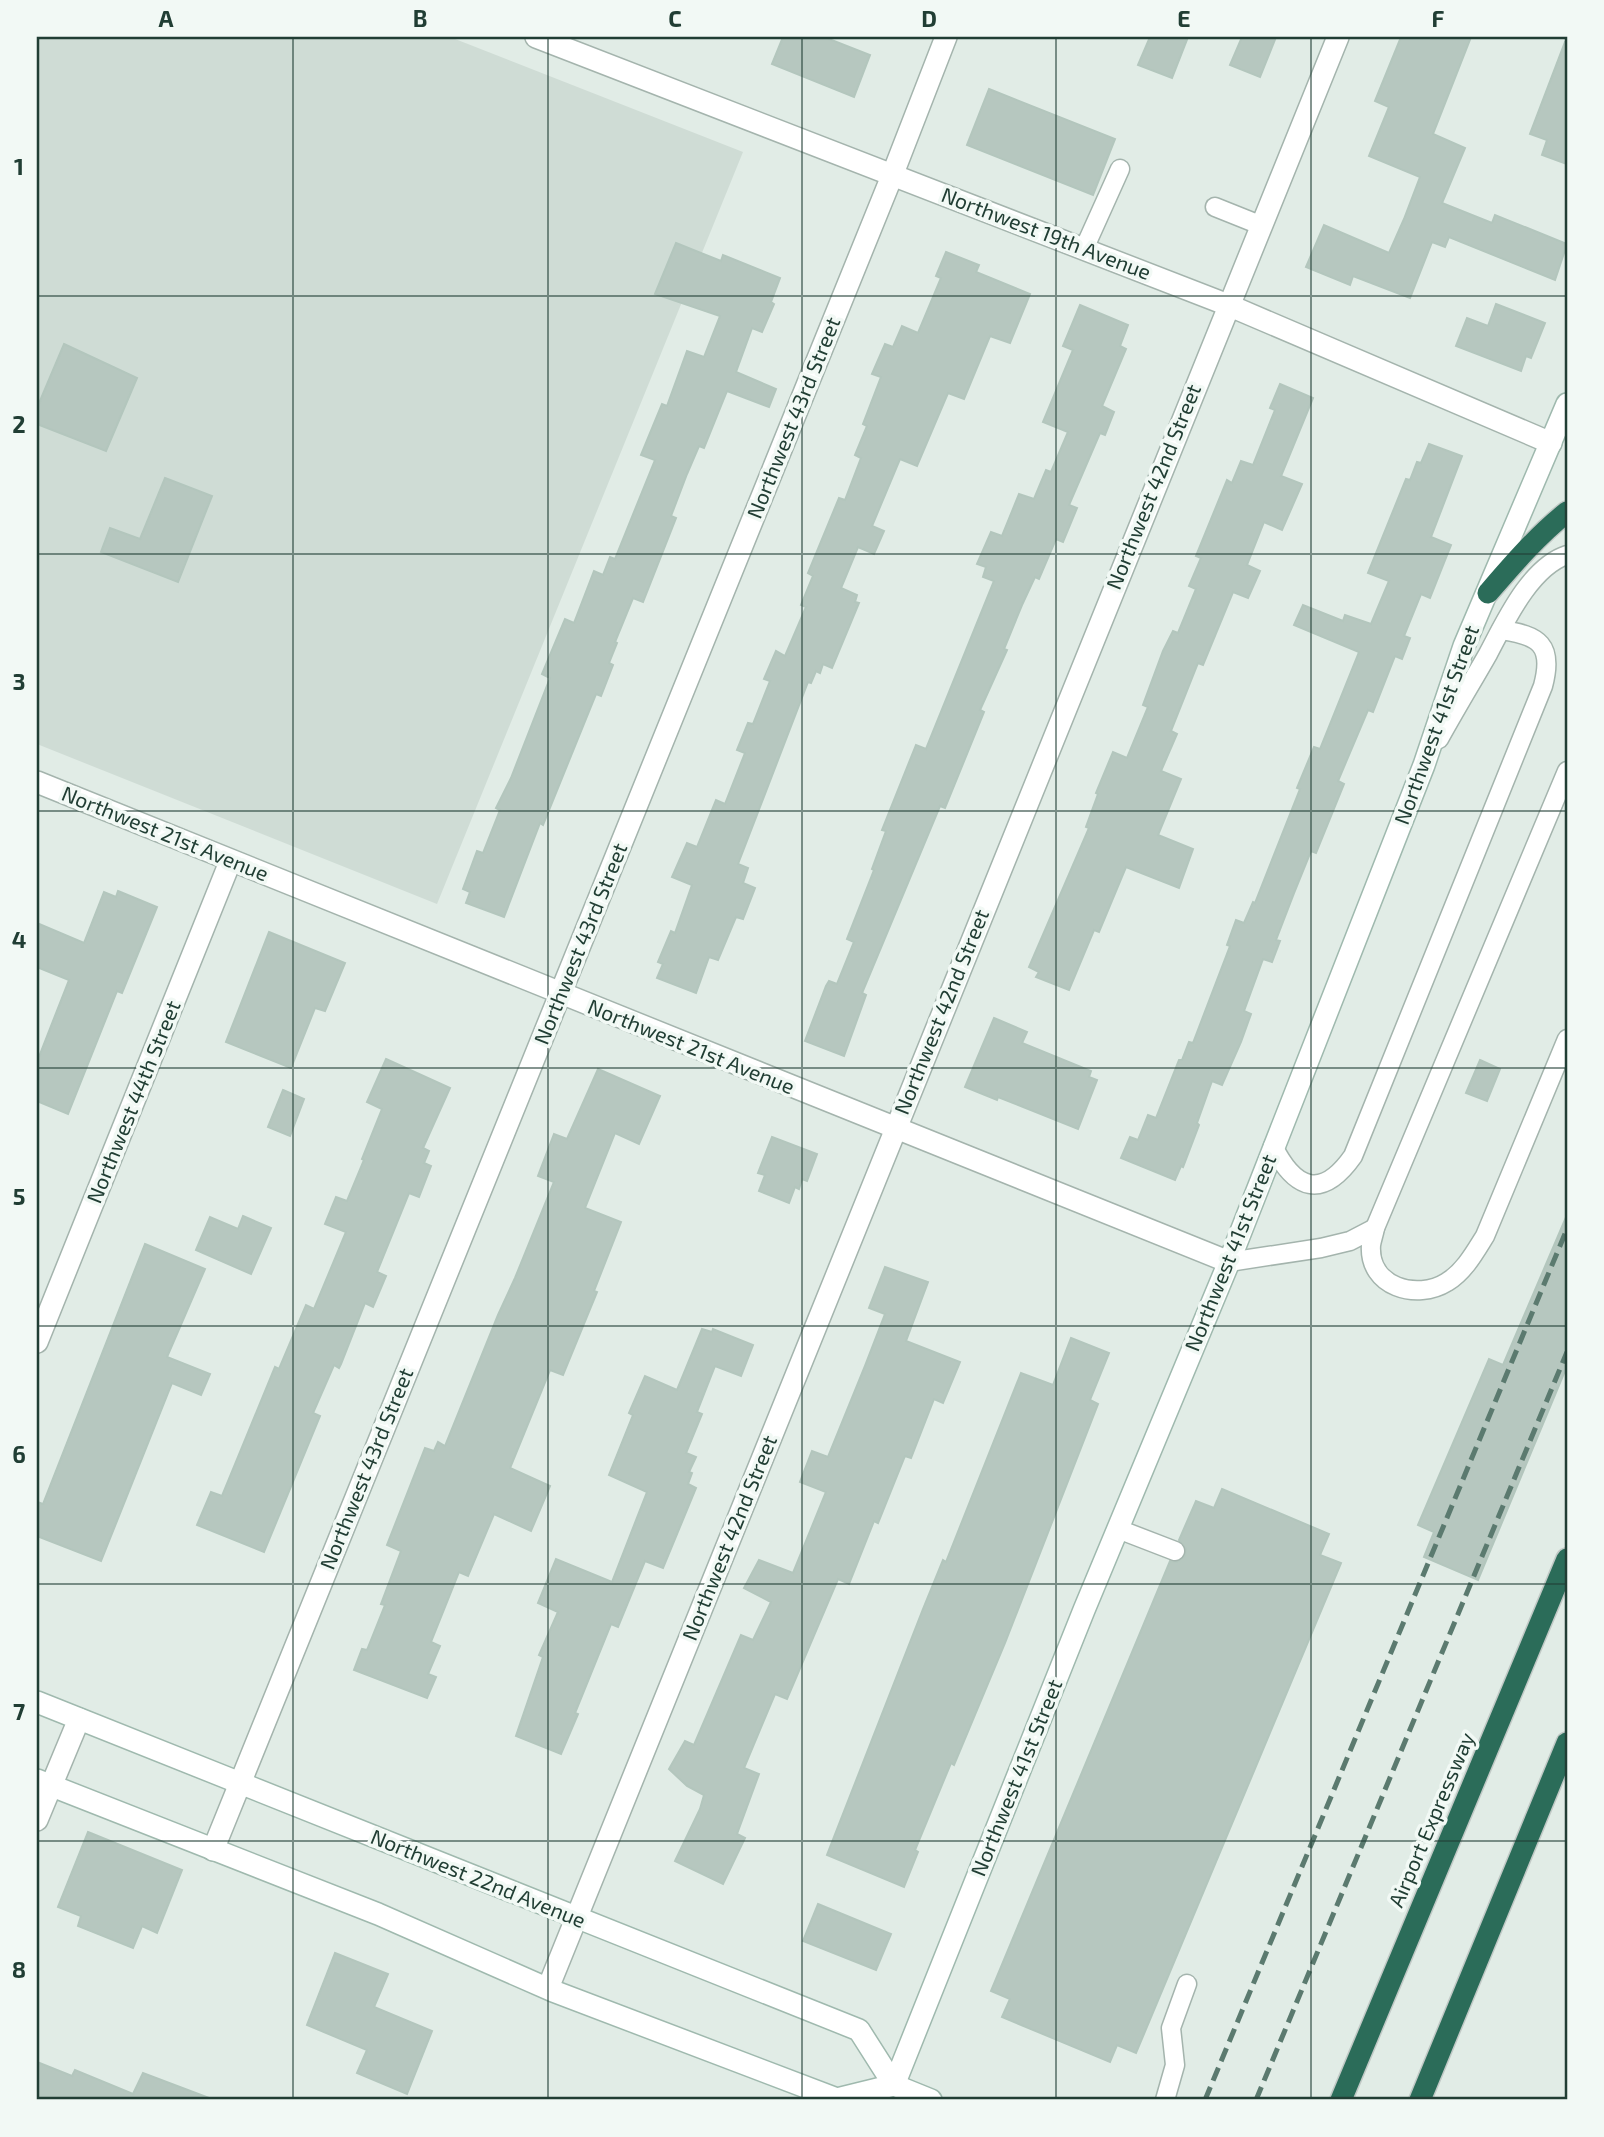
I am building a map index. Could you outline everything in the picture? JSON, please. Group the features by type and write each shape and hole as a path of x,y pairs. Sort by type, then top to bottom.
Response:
{"highway":[{"path":"1488,593 1520,556 1567,512"},
{"name":"Airport Expressway","path":"1341,2100 1567,1559"},
{"path":"1420,2100 1567,1743"}],"street":[{"name":"Northwest 19th Avenue","path":"536,37 561,41 892,176 1228,304 1551,443"},
{"name":"Northwest 43rd Street","path":"213,1850 946,37"},
{"name":"Northwest 42nd Street","path":"548,1989 1338,37"},
{"name":"Northwest 41st Street","path":"891,2092 1118,1529 1229,1262 1424,765 1464,646 1567,404"},
{"name":"Northwest 21st Avenue","path":"37,782 230,862 1229,1262"},
{"name":"Northwest 44th Street","path":"37,1342 230,862"},
{"name":"Northwest 22nd Avenue","path":"37,1702 859,2030 891,2092"},
{"path":"37,1820 44,1783 79,1719"},
{"path":"44,1783 378,1914 548,1989 838,2099 891,2092 932,2100"}],"lane":[{"path":"1084,249 1120,169"},
{"path":"1214,207 1260,225"},
{"path":"1424,765 1516,603 1541,572 1567,555"},
{"path":"1273,1146 1290,1175 1305,1184 1319,1184 1330,1180 1342,1171 1353,1156 1543,686 1548,656 1541,643 1520,632 1500,630"},
{"path":"1567,771 1375,1228 1371,1246 1373,1259 1378,1272 1388,1282 1401,1289 1429,1291 1448,1282 1461,1270 1485,1236 1567,1039"},
{"path":"1229,1262 1321,1248 1350,1241 1375,1228"},
{"path":"1118,1529 1175,1551"},
{"path":"1165,2100 1175,2065 1171,2028 1187,1984"}],"shaded area":[{"path":"37,37 450,37 743,152 437,904 37,744"}],"building":[{"path":"783,37 824,37 870,55 854,97 772,64"},
{"path":"1150,37 1188,37 1172,78 1138,65"},
{"path":"1242,37 1276,37 1260,77 1230,65"},
{"path":"1401,37 1471,37 1433,134 1465,148 1442,203 1492,223 1495,215 1567,244 1555,280 1449,237 1445,247 1432,242 1410,298 1353,276 1350,285 1306,267 1324,225 1389,253 1404,219 1420,177 1369,156 1389,107 1375,101"},
{"path":"1565,42 1567,164 1542,155 1547,140 1530,134"},
{"path":"989,89 1115,139 1093,195 967,145"},
{"path":"676,243 721,261 723,255 780,278 771,302 774,304 762,332 752,328 736,372 776,389 769,407 727,391 704,448 699,446 687,474 671,516 676,518 643,602 633,598 615,642 617,643 609,663 613,665 601,696 596,694 543,825 540,823 504,917 466,903 470,892 463,889 477,851 483,853 500,810 496,808 511,778 550,678 542,674 565,619 574,623 594,571 603,575 610,557 615,559 655,460 641,455 662,404 667,406 687,351 704,357 720,316 655,294"},
{"path":"946,252 979,265 976,272 1030,294 1010,343 990,336 964,399 948,393 917,466 900,459 872,526 884,531 874,554 858,547 841,588 857,595 855,602 859,603 832,668 823,664 820,673 816,671 811,683 808,682 738,864 748,868 743,883 755,888 743,919 736,917 718,960 709,957 696,993 657,978 663,964 658,962 671,931 675,933 692,885 672,877 687,843 697,847 716,800 725,804 745,753 737,750 748,723 753,724 770,681 764,679 776,651 785,656 806,607 801,605 813,576 808,573 839,498 845,500 861,458 855,455 867,426 863,424 881,377 872,374 885,344 893,347 902,326 918,333 941,278 936,276"},
{"path":"1496,304 1545,323 1531,358 1526,356 1521,371 1456,346 1467,318 1488,326"},
{"path":"1080,305 1128,325 1120,346 1126,349 1102,406 1114,412 1105,435 1100,433 1069,505 1077,508 1063,542 1056,539 1039,579 1035,577 1022,605 1004,649 1007,650 980,710 984,712 945,808 940,806 862,993 866,995 844,1056 805,1041 826,986 829,981 837,984 854,942 847,939 874,870 872,869 886,831 882,830 916,745 926,749 994,581 983,577 986,567 977,564 991,532 1002,536 1019,494 1034,499 1046,470 1051,472 1068,432 1043,422 1073,350 1063,346"},
{"path":"64,344 137,378 106,451 37,424 37,408"},
{"path":"1280,384 1313,398 1281,476 1302,484 1282,530 1264,522 1247,565 1260,571 1248,598 1233,592 1203,665 1198,663 1171,731 1177,734 1161,771 1181,779 1158,835 1193,849 1179,888 1126,867 1099,932 1094,930 1069,990 1036,977 1039,972 1029,967 1089,828 1086,827 1098,794 1096,793 1113,752 1127,758 1148,707 1143,705 1163,651 1173,631 1178,633 1196,589 1189,586 1201,558 1196,556 1227,480 1232,483 1241,461 1253,465 1275,410 1270,408"},
{"path":"1429,444 1462,456 1431,537 1451,545 1430,598 1421,594 1404,636 1410,638 1402,659 1395,656 1373,712 1368,710 1338,781 1344,784 1316,853 1311,851 1276,940 1280,941 1272,962 1263,959 1244,1011 1251,1014 1241,1042 1222,1085 1212,1081 1197,1123 1199,1125 1183,1167 1181,1166 1175,1180 1121,1158 1130,1137 1138,1140 1148,1115 1156,1118 1179,1060 1182,1060 1189,1042 1193,1043 1230,946 1227,945 1236,920 1244,923 1253,902 1255,903 1300,789 1297,788 1314,747 1320,749 1359,652 1294,625 1303,605 1343,621 1345,615 1371,624 1389,581 1368,573 1406,479 1410,480 1417,462 1421,463"},
{"path":"165,478 212,496 178,582 101,552 110,528 140,539"},
{"path":"118,891 157,907 122,993 117,991 68,1114 37,1101 37,1062 69,980 37,967 37,923 84,943 104,892 116,897"},
{"path":"269,932 345,963 325,1011 315,1008 291,1068 226,1042"},
{"path":"994,1018 1027,1032 1022,1043 1091,1071 1089,1077 1097,1080 1078,1129 998,1097 997,1100 965,1087"},
{"path":"386,1059 450,1088 423,1148 429,1151 424,1163 431,1166 419,1197 409,1193 377,1272 386,1276 373,1307 365,1303 341,1364 339,1368 334,1365 313,1413 320,1416 264,1552 197,1525 211,1492 222,1496 275,1367 279,1369 306,1305 314,1309 346,1232 325,1224 336,1197 347,1201 364,1160 362,1159 382,1109 367,1102"},
{"path":"1480,1060 1500,1069 1487,1101 1466,1093"},
{"path":"598,1069 660,1096 639,1144 615,1133 585,1208 621,1222 594,1291 597,1292 563,1375 550,1370 510,1468 550,1486 531,1531 494,1514 468,1576 459,1572 431,1642 440,1646 428,1674 436,1677 427,1698 354,1670 362,1649 367,1650 385,1605 381,1604 401,1551 387,1545 425,1448 434,1451 438,1442 445,1446 515,1278 554,1182 538,1176 554,1134 567,1139"},
{"path":"283,1090 304,1099 290,1136 268,1127"},
{"path":"772,1137 817,1154 807,1181 802,1179 799,1189 795,1187 789,1203 759,1191 765,1175 758,1173"},
{"path":"1567,1215 1567,1366 1478,1580 1424,1557 1434,1532 1418,1525 1489,1359 1503,1365"},
{"path":"243,1216 271,1228 251,1274 196,1250 210,1217 238,1229"},
{"path":"145,1244 205,1269 167,1357 210,1374 201,1395 172,1383 101,1561 37,1536 37,1502 43,1504"},
{"path":"885,1267 928,1282 906,1341 960,1362 943,1403 934,1399 911,1458 905,1456 878,1523 874,1521 849,1584 838,1579 787,1699 775,1694 744,1768 759,1774 737,1834 745,1838 723,1884 675,1861 704,1795 687,1786 669,1769 685,1741 694,1745 741,1635 753,1640 771,1602 744,1588 759,1560 793,1573 826,1492 800,1482 812,1451 828,1457 865,1366 885,1314 869,1308"},
{"path":"702,1329 712,1332 713,1329 753,1345 741,1376 715,1366 697,1412 702,1414 686,1453 696,1457 689,1472 692,1473 688,1484 696,1488 663,1568 645,1561 618,1627 611,1624 561,1754 516,1736 543,1657 539,1655 558,1612 538,1603 556,1559 612,1582 647,1492 609,1475 633,1415 629,1413 645,1376 677,1390"},
{"path":"1071,1338 1109,1353 1090,1400 1098,1404 1005,1643 915,1850 918,1852 904,1887 827,1855 923,1609 943,1560 946,1562 1021,1373 1053,1385"},
{"path":"1222,1489 1329,1534 1320,1555 1341,1563 1136,2053 1117,2045 1110,2062 1002,2017 1010,1999 991,1991 1170,1561 1177,1562 1185,1556 1186,1549 1179,1540 1196,1501 1214,1508"},
{"path":"88,1832 182,1870 157,1933 142,1926 133,1948 78,1926 81,1916 58,1907"},
{"path":"818,1904 891,1934 876,1970 803,1941"},
{"path":"335,1953 388,1974 374,2007 432,2031 407,2094 357,2073 367,2050 307,2025"},
{"path":"37,2062 72,2076 75,2070 133,2094 143,2073 209,2100 37,2100"}],"railway":[{"path":"1205,2100 1567,1229"},
{"path":"1256,2100 1567,1352"}]}
